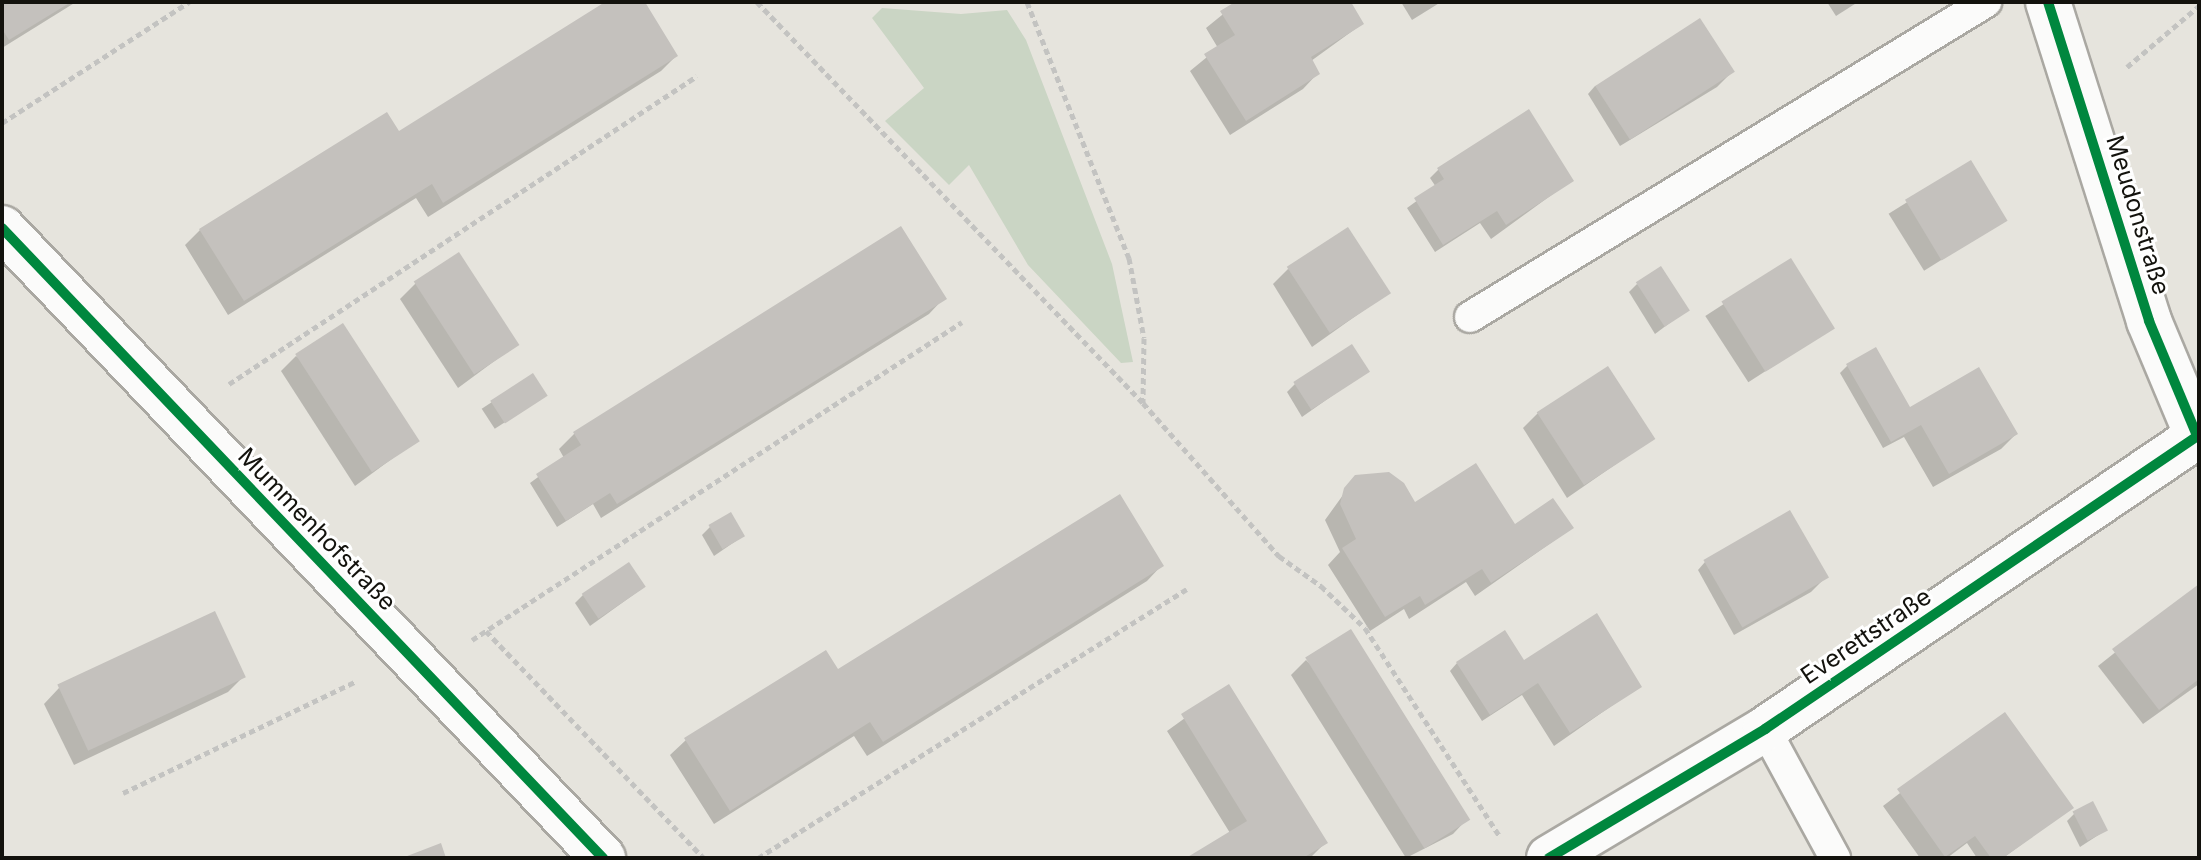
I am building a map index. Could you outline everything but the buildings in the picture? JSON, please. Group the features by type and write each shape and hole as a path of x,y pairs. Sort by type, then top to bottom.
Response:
{"street":[{"name":"Meudonstraße","path":"2048,2 2084,104 2149,321 2198,436"},
{"name":"Mummenhofstraße","path":"2,228 603,858"},
{"name":"Everettstraße","path":"1549,858 1765,729 2198,436"}],"lane":[{"path":"1470,317 1986,2"},
{"path":"1765,729 1835,858"}],"path":[{"path":"2,123 189,2"},
{"path":"757,2 1143,403 1279,556 1365,628 1505,845"},
{"path":"1027,2 1129,258 1144,338 1143,403"},
{"path":"2084,104 2199,6"},
{"path":"181,416 697,76"},
{"path":"123,793 486,631 962,322"},
{"path":"758,858 1187,589"},
{"path":"486,631 704,858"}],"green space":[{"path":"882,8 961,14 1007,10 1026,40 1112,264 1133,362 1121,363 1028,265 969,165 949,185 885,121 924,88 872,18"}],"cycle path":[{"path":"2048,2 2149,321 2197,436"},
{"path":"2,228 603,858"},
{"path":"1549,858 1765,729 2199,435"}]}
